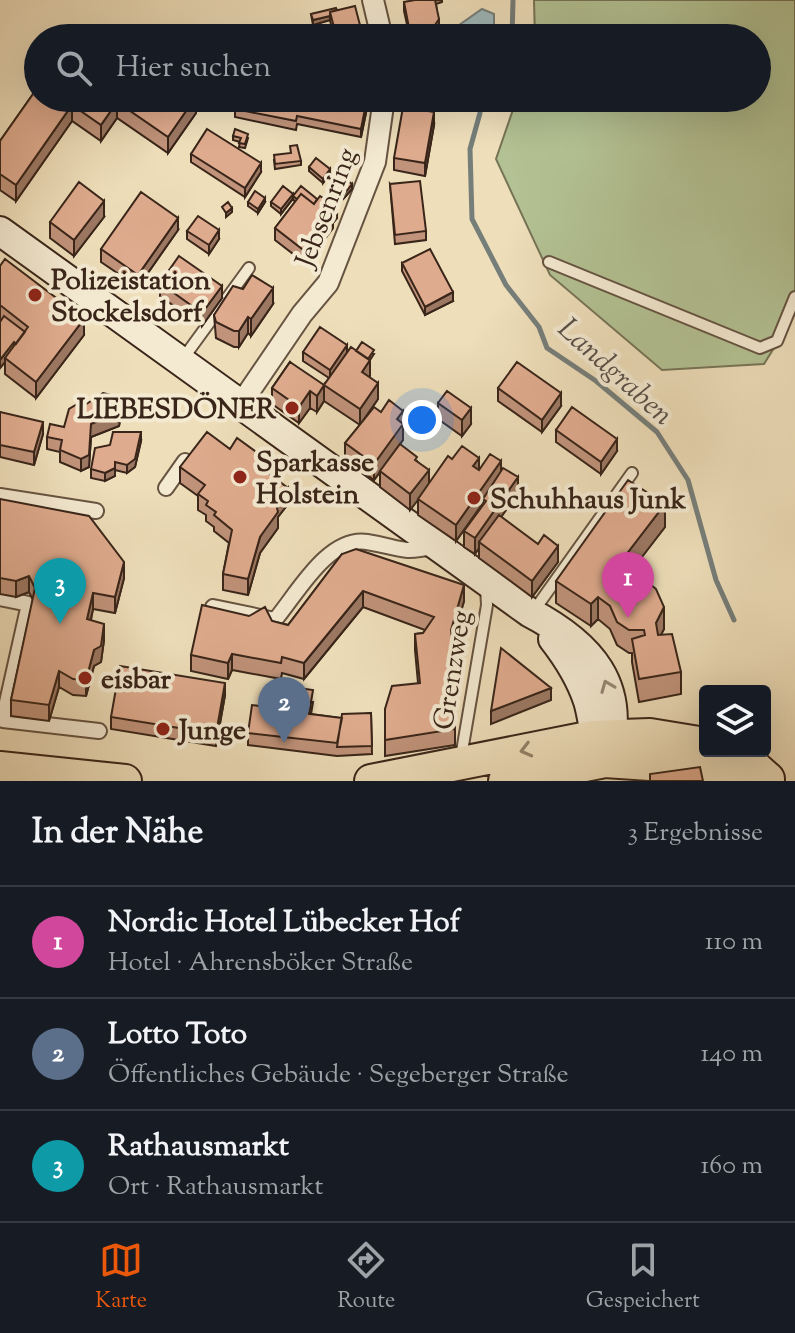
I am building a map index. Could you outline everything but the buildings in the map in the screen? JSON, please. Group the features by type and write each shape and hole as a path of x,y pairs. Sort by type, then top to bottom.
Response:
{"main road":[{"path":"0,231 530,613 555,641 582,684 604,745"},
{"path":"371,781 458,765 666,736 699,743"},
{"path":"505,781 604,745 763,781"},
{"path":"740,757 770,781"},
{"path":"0,768 125,781"}],"street":[{"path":"373,0 379,24"},
{"name":"Jebsenring","path":"240,405 302,314 328,283 375,162 382,112"},
{"path":"166,488 185,461"},
{"path":"0,496 96,511"},
{"path":"213,607 275,620 335,549 364,541 405,553 437,546"},
{"path":"0,598 29,604 3,720 99,731"}],"lane":[{"path":"549,262 760,348 777,341 795,297"},
{"path":"181,362 249,268"},
{"path":"530,613 632,473"},
{"name":"Grenzweg","path":"458,765 487,605 485,581"}],"green space":[{"path":"534,0 795,0 795,314 764,364 662,370 550,275 496,159 512,112 771,112 771,24 535,24"}],"water":[{"path":"482,9 494,14 494,24 460,24"}],"waterway":[{"name":"Landgraben","path":"512,24 513,0"},
{"name":"Landgraben","path":"480,113 470,149 472,219 506,285 539,327 547,348 596,381 657,432 688,480 716,580 734,620"}],"place":[{"name":"Polizeistation Stockelsdorf","path":"35,295"},
{"name":"LIEBESDÖNER","path":"292,408"},
{"name":"Sparkasse Holstein","path":"240,477"},
{"name":"Schuhhaus Junk","path":"474,498"},
{"name":"Nordic Hotel Lübecker Hof","path":"628,618"},
{"name":"Rathausmarkt","path":"60,624"},
{"name":"eisbar","path":"85,678"},
{"name":"Junge","path":"163,729"},
{"name":"Lotto Toto","path":"284,743"}]}
